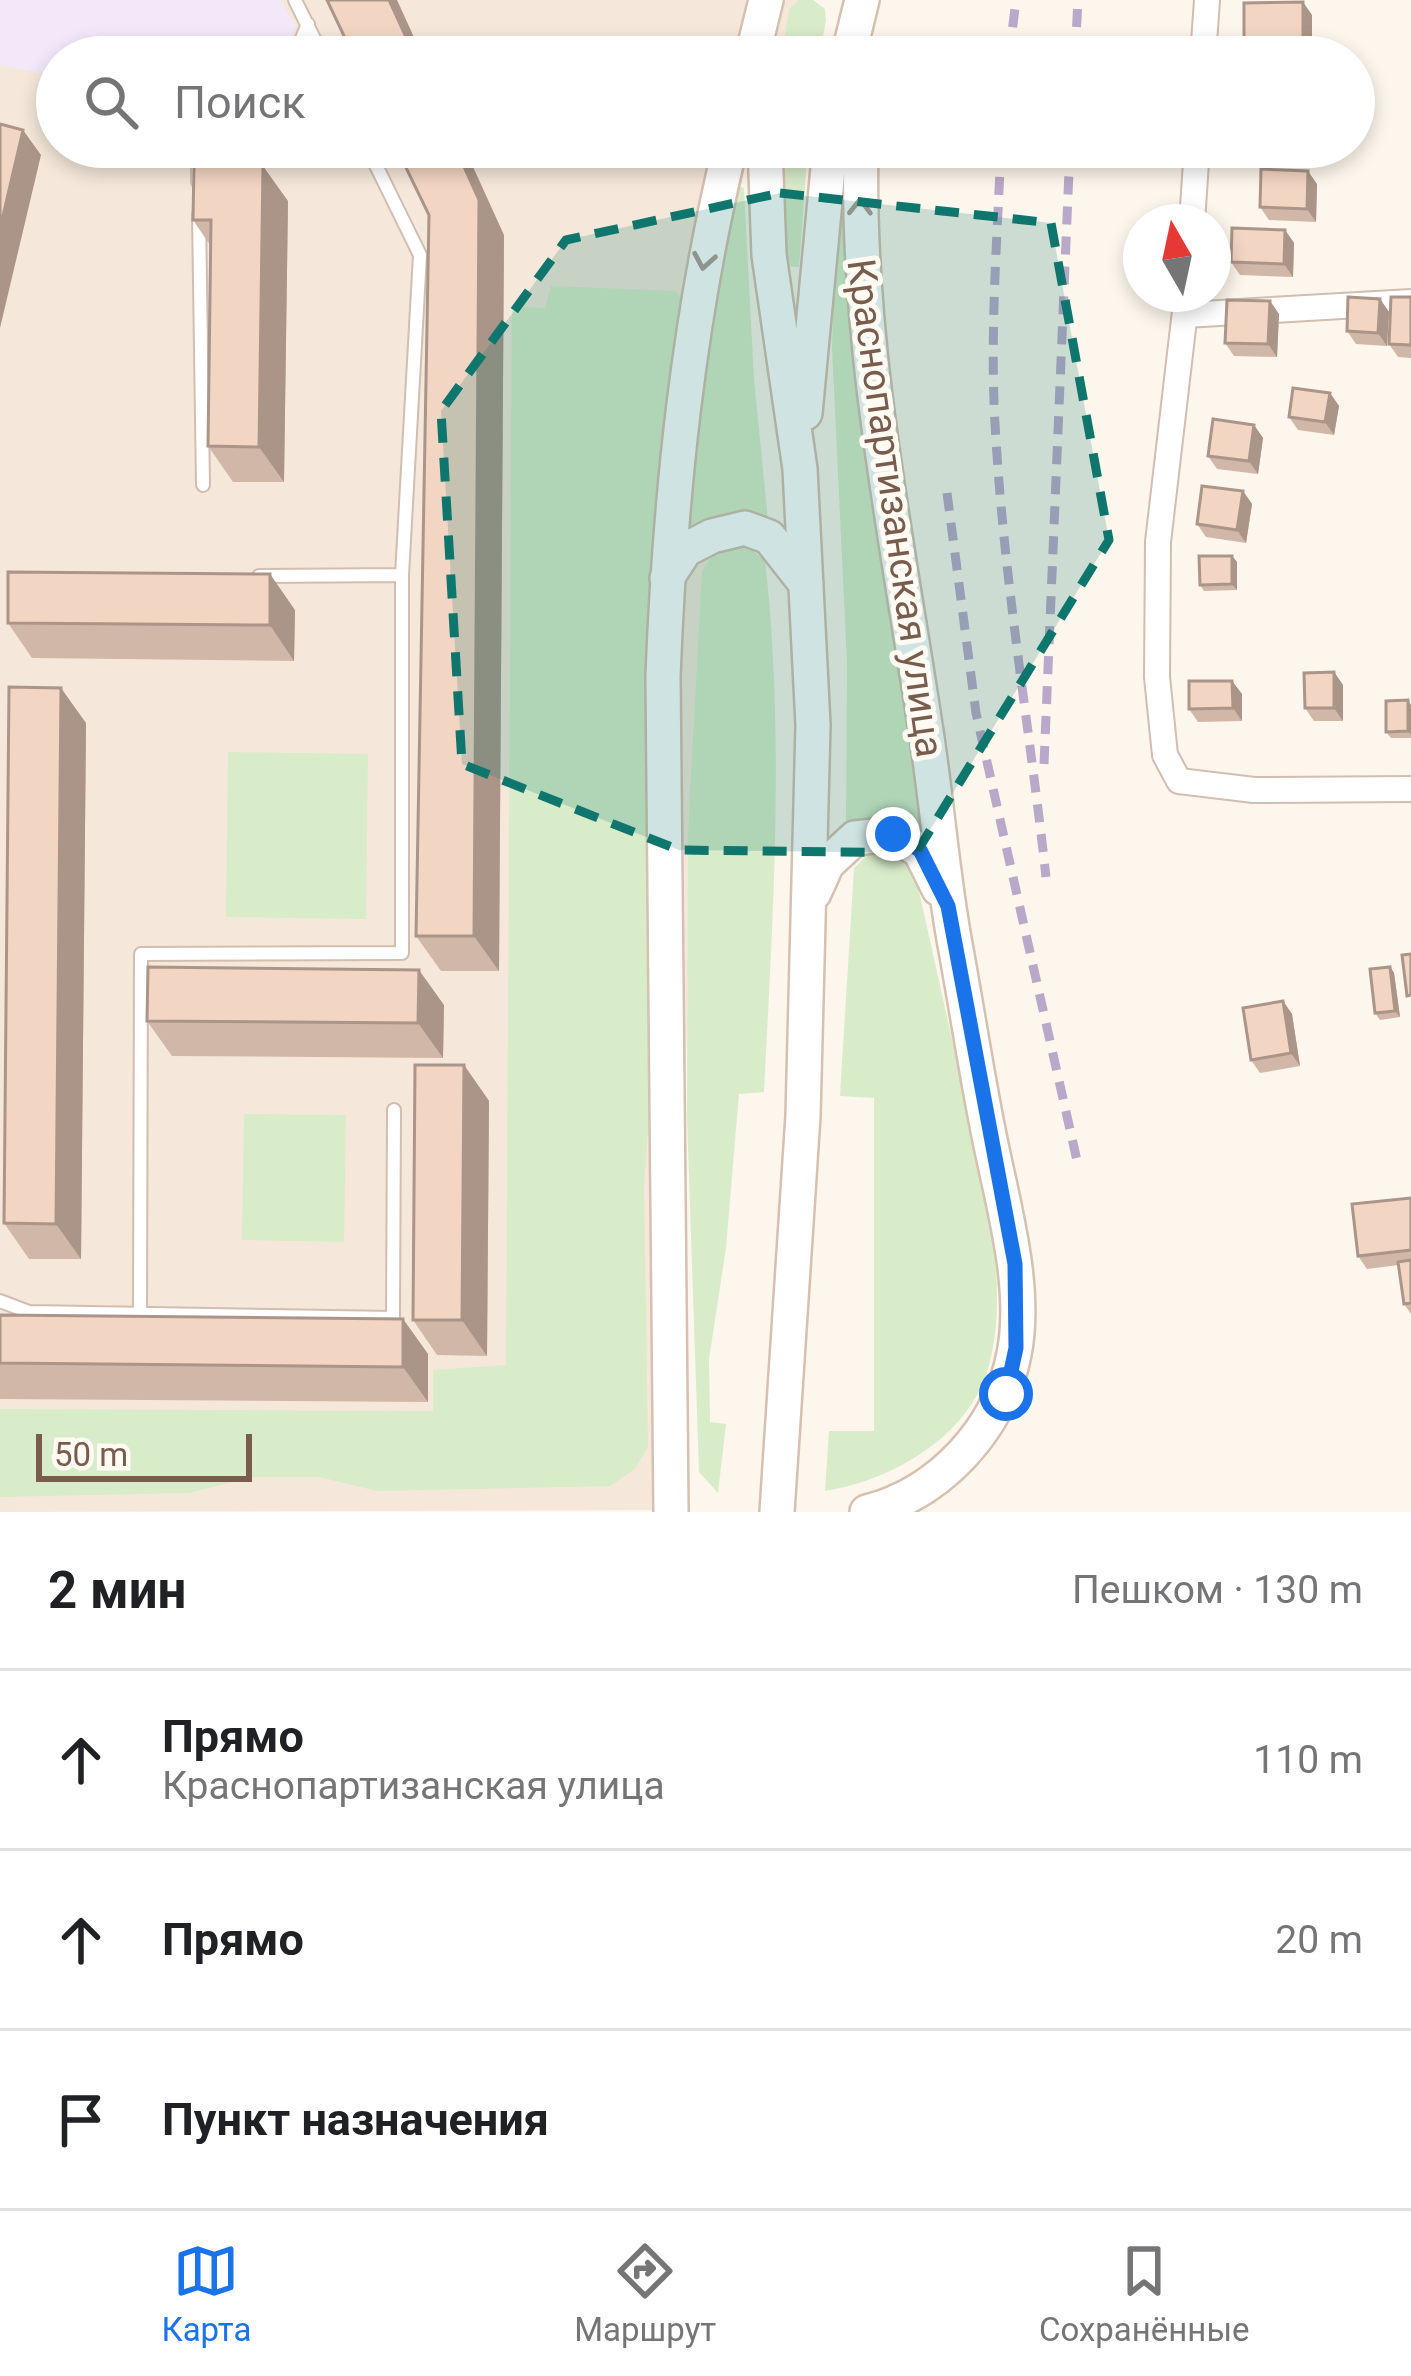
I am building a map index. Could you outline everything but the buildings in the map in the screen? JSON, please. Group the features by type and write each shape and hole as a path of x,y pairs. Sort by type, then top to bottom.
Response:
{"main road":[{"path":"854,36 864,0"},
{"path":"864,0 864,36"},
{"path":"757,36 766,1"},
{"path":"765,36 766,1"},
{"path":"670,1512 663,676 667,578 686,370 706,245 725,168"},
{"path":"765,168 769,255 800,469 813,725 803,1116 777,1512"},
{"path":"800,469 828,168"},
{"name":"Краснопартизанская улица","path":"861,168 859,222 867,337 948,906 1015,1264 1016,1348 1006,1394 986,1428 956,1461 919,1489 867,1512"},
{"path":"667,578 685,550 712,536 745,528 769,537 806,584"},
{"path":"810,904 827,864 855,838 893,834 920,850 948,906"}],"street":[{"path":"1205,36 1208,0"},
{"path":"1193,204 1196,168"},
{"path":"1231,304 1411,302"},
{"path":"1185,312 1157,542 1157,677 1166,754 1179,781 1254,790 1411,789"}],"lane":[{"path":"295,0 313,36"},
{"path":"303,36 308,24"},
{"path":"198,168 203,485"},
{"path":"140,1313 141,954 402,953 402,574 420,255 377,168"},
{"path":"237,577 402,574"},
{"path":"0,1300 29,1312 392,1318 394,1110"}],"highlighted area":[{"path":"780,193 1051,223 1109,540 916,853 679,850 462,764 441,411 566,240"}],"shaded area":[{"path":"0,0 810,0 794,36 36,36 36,168 739,168 659,1510 0,1512"},
{"path":"0,0 280,0 296,26 291,36 36,36 36,72 0,65"}],"green space":[{"path":"799,0 813,0 825,9 823,36 785,36 789,9"},
{"path":"780,168 806,168 799,267 783,266"},
{"path":"737,186 744,188 754,379 768,520 724,518 685,534 711,301"},
{"path":"846,215 926,834 890,818 847,825 846,820 847,664 832,348 836,224"},
{"path":"551,286 675,291 684,311 657,1012 644,1186 648,1446 635,1469 610,1486 377,1491 319,1477 254,1477 189,1493 0,1497 0,1409 433,1411 433,1370 506,1365 512,307 545,308"},
{"path":"745,545 765,560 771,626 774,892 764,1092 739,1094 726,1248 709,1359 710,1422 726,1424 718,1493 699,1472 687,1117 688,833 702,572 719,551"},
{"path":"228,752 368,754 366,919 226,917"},
{"path":"887,849 909,859 915,873 991,1222 997,1306 984,1380 957,1423 896,1468 825,1491 829,1431 874,1431 874,1098 840,1096 854,868 872,850"},
{"path":"244,1114 346,1115 344,1242 242,1240"}],"railway":[{"path":"1012,36 1016,0"},
{"path":"1076,36 1078,0"},
{"path":"1000,168 993,330 996,440 1046,877"},
{"path":"1044,764 1069,168"},
{"path":"947,493 976,713 1078,1165"}],"route":[{"path":"893,834 920,850 948,906 1015,1264 1016,1348 1006,1394"}]}
